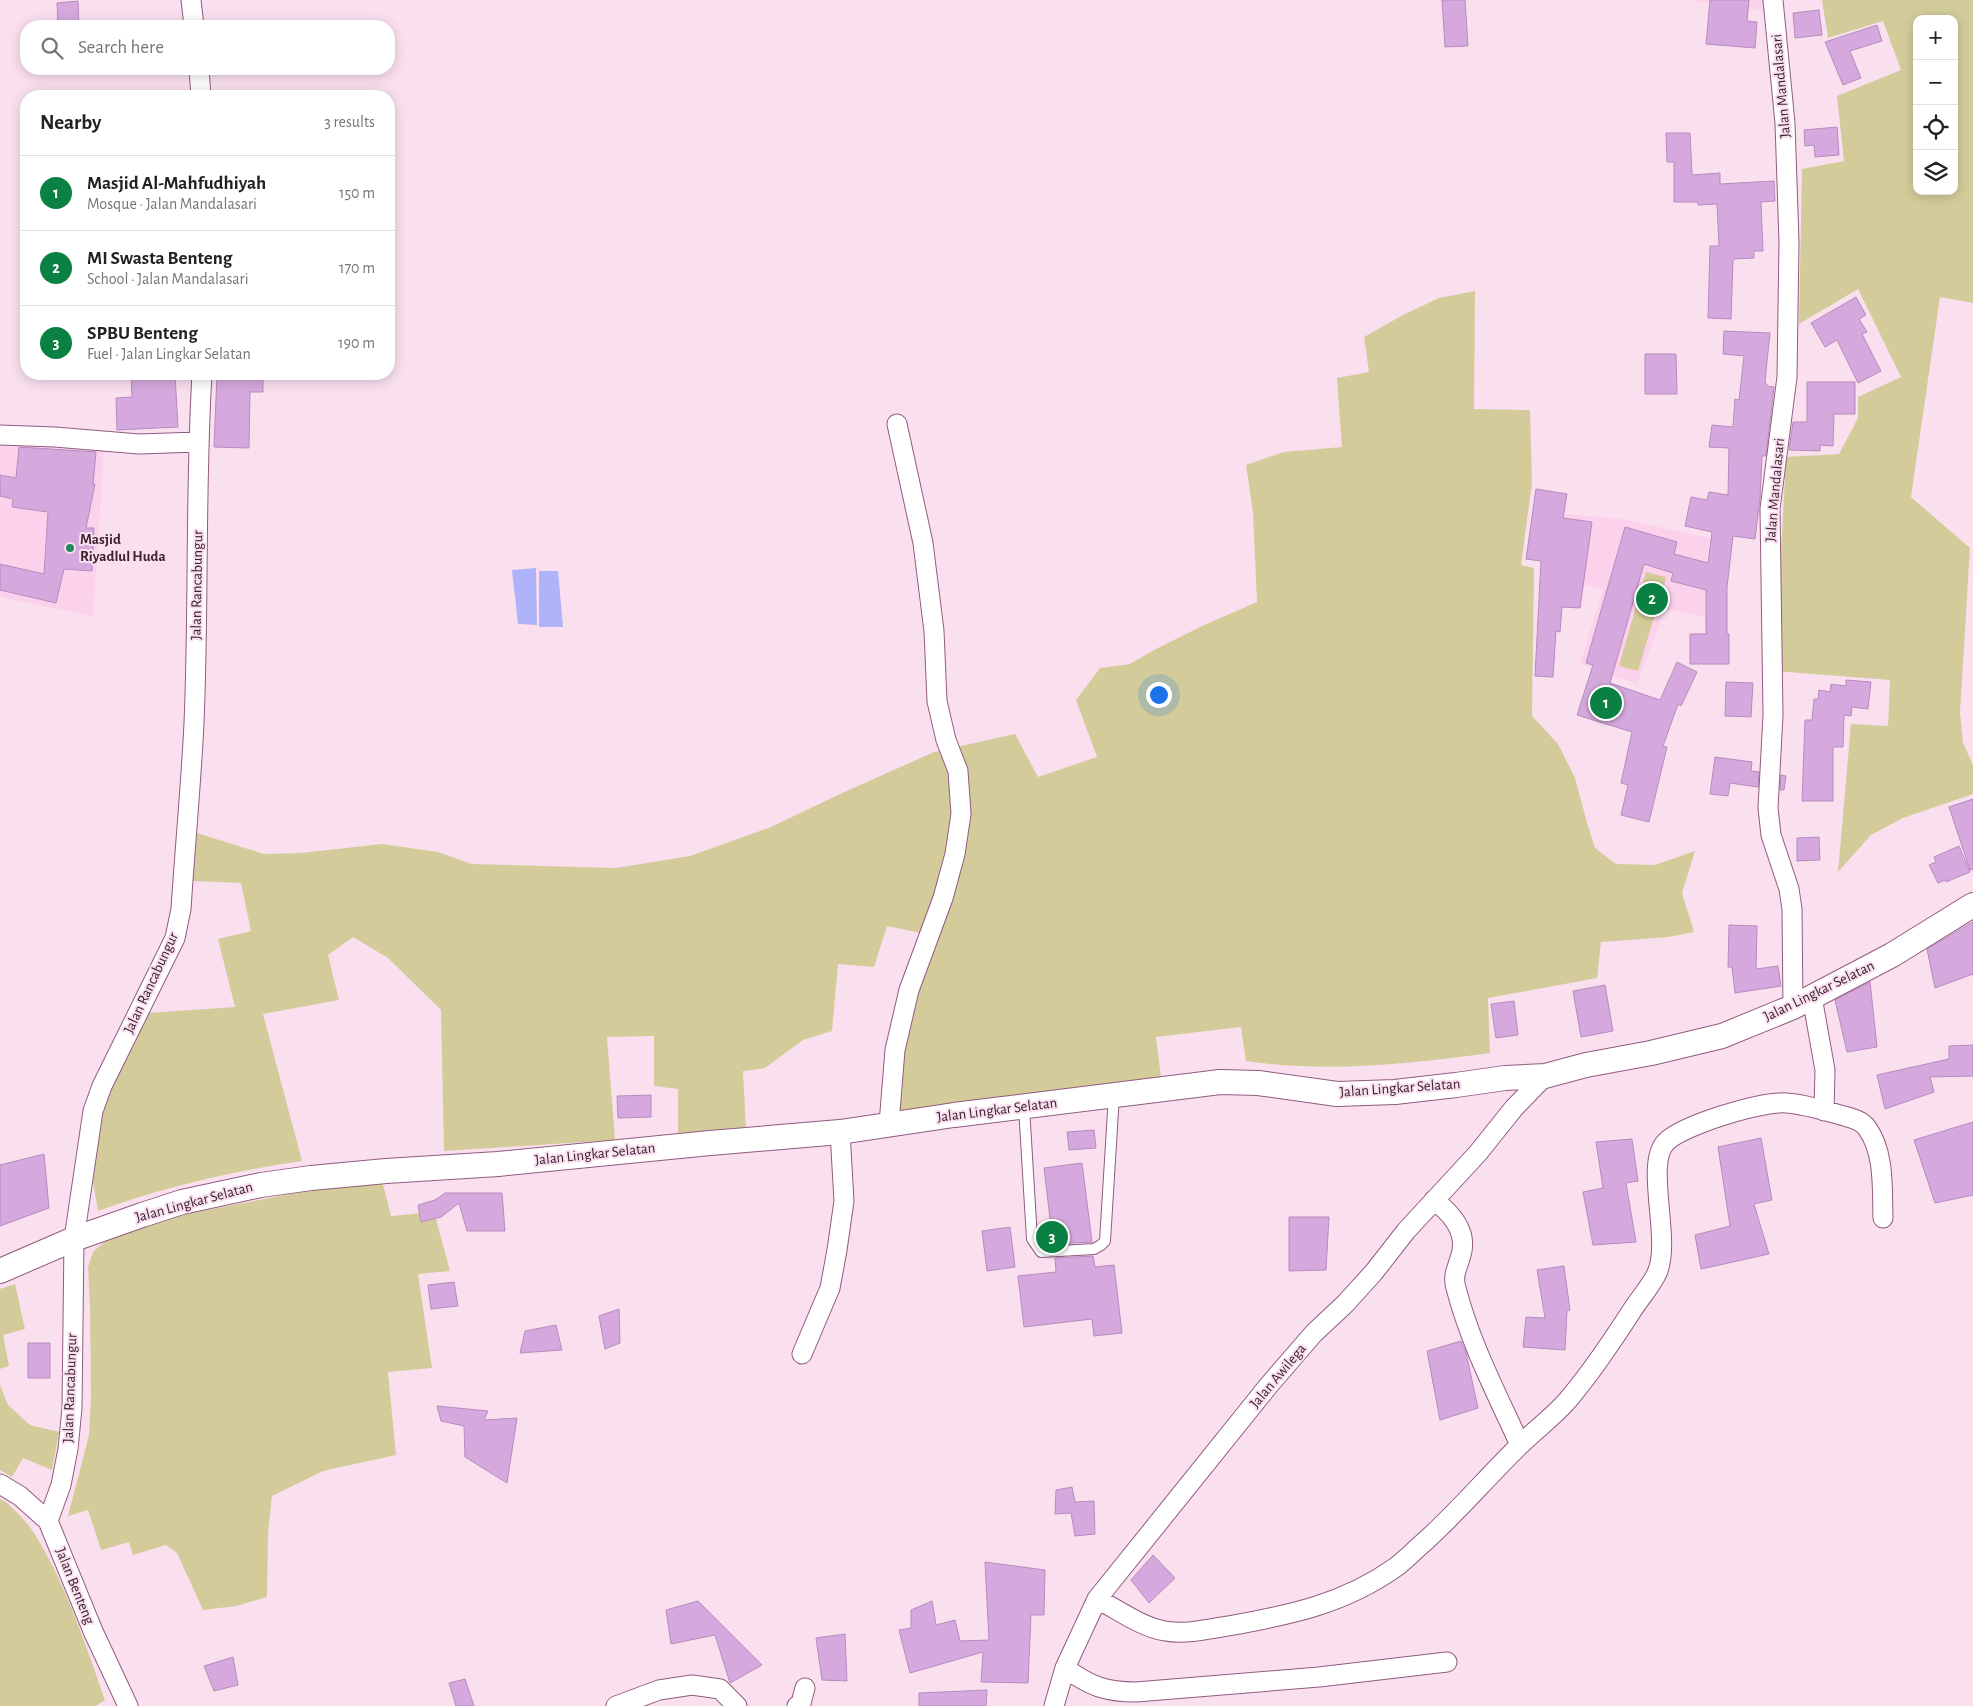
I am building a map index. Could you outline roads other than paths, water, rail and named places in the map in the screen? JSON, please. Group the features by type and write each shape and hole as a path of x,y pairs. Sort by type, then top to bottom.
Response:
{"street":[{"path":"191,0 193,20"},
{"name":"Jalan Mandalasari","path":"1773,0 1785,123 1789,242 1787,377 1770,509 1773,715 1768,808 1771,835 1788,889 1792,909 1803,1002 1825,1070 1824,1111"},
{"path":"199,75 201,90"},
{"name":"Jalan Rancabungur","path":"48,1522 61,1486 68,1449 72,1408 74,1239 92,1111 102,1086 175,938 181,909 194,723 199,518 198,442 202,380"},
{"path":"889,1124 895,1050 907,999 931,929 944,898 955,854 961,814 958,771 946,740 937,701 934,631 923,543 897,424"},
{"path":"0,435 55,437 139,444 198,442"},
{"name":"Jalan Lingkar Selatan","path":"0,1271 74,1239 142,1214 223,1192 302,1179 386,1171 498,1164 710,1142 840,1132 889,1124 1220,1082 1258,1084 1337,1094 1395,1092 1456,1086 1505,1078 1545,1076 1586,1065 1651,1053 1722,1036 1803,1002 1892,955 1973,905"},
{"name":"Jalan Awilega","path":"1054,1706 1065,1668 1097,1599 1314,1333 1345,1304 1374,1272 1406,1231 1478,1152 1514,1108 1545,1076"},
{"path":"1097,1599 1150,1628 1168,1632 1196,1632 1265,1620 1319,1607 1349,1594 1397,1566 1436,1531 1520,1445 1565,1403 1602,1356 1657,1272 1662,1233 1658,1193 1658,1164 1660,1150 1667,1140 1719,1116 1756,1106 1783,1102 1860,1121 1870,1131 1880,1154 1883,1218"},
{"path":"802,1354 830,1288 837,1250 844,1201 840,1132"},
{"path":"1434,1200 1448,1211 1458,1225 1463,1238 1462,1254 1454,1274 1455,1286 1472,1339 1520,1445"},
{"name":"Jalan Benteng","path":"0,1484 20,1496 48,1522 93,1631 128,1706"},
{"path":"1065,1668 1098,1688 1113,1692 1136,1692 1319,1677 1447,1662"},
{"path":"616,1706 659,1690 692,1685 720,1689 737,1706"},
{"path":"797,1706 801,1703 805,1688"}],"lane":[{"path":"1024,1107 1032,1239 1035,1247 1040,1252 1094,1249 1101,1246 1105,1241 1114,1095"}],"water":[{"path":"536,568 537,625 518,624 512,570"},
{"path":"539,571 558,571 563,627 539,627"}],"place":[{"name":"Masjid Riyadlul Huda","path":"70,548"},
{"name":"MI Swasta Benteng","path":"1652,599"},
{"name":"Masjid Al-Mahfudhiyah","path":"1606,703"},
{"name":"SPBU Benteng","path":"1052,1237"}]}
